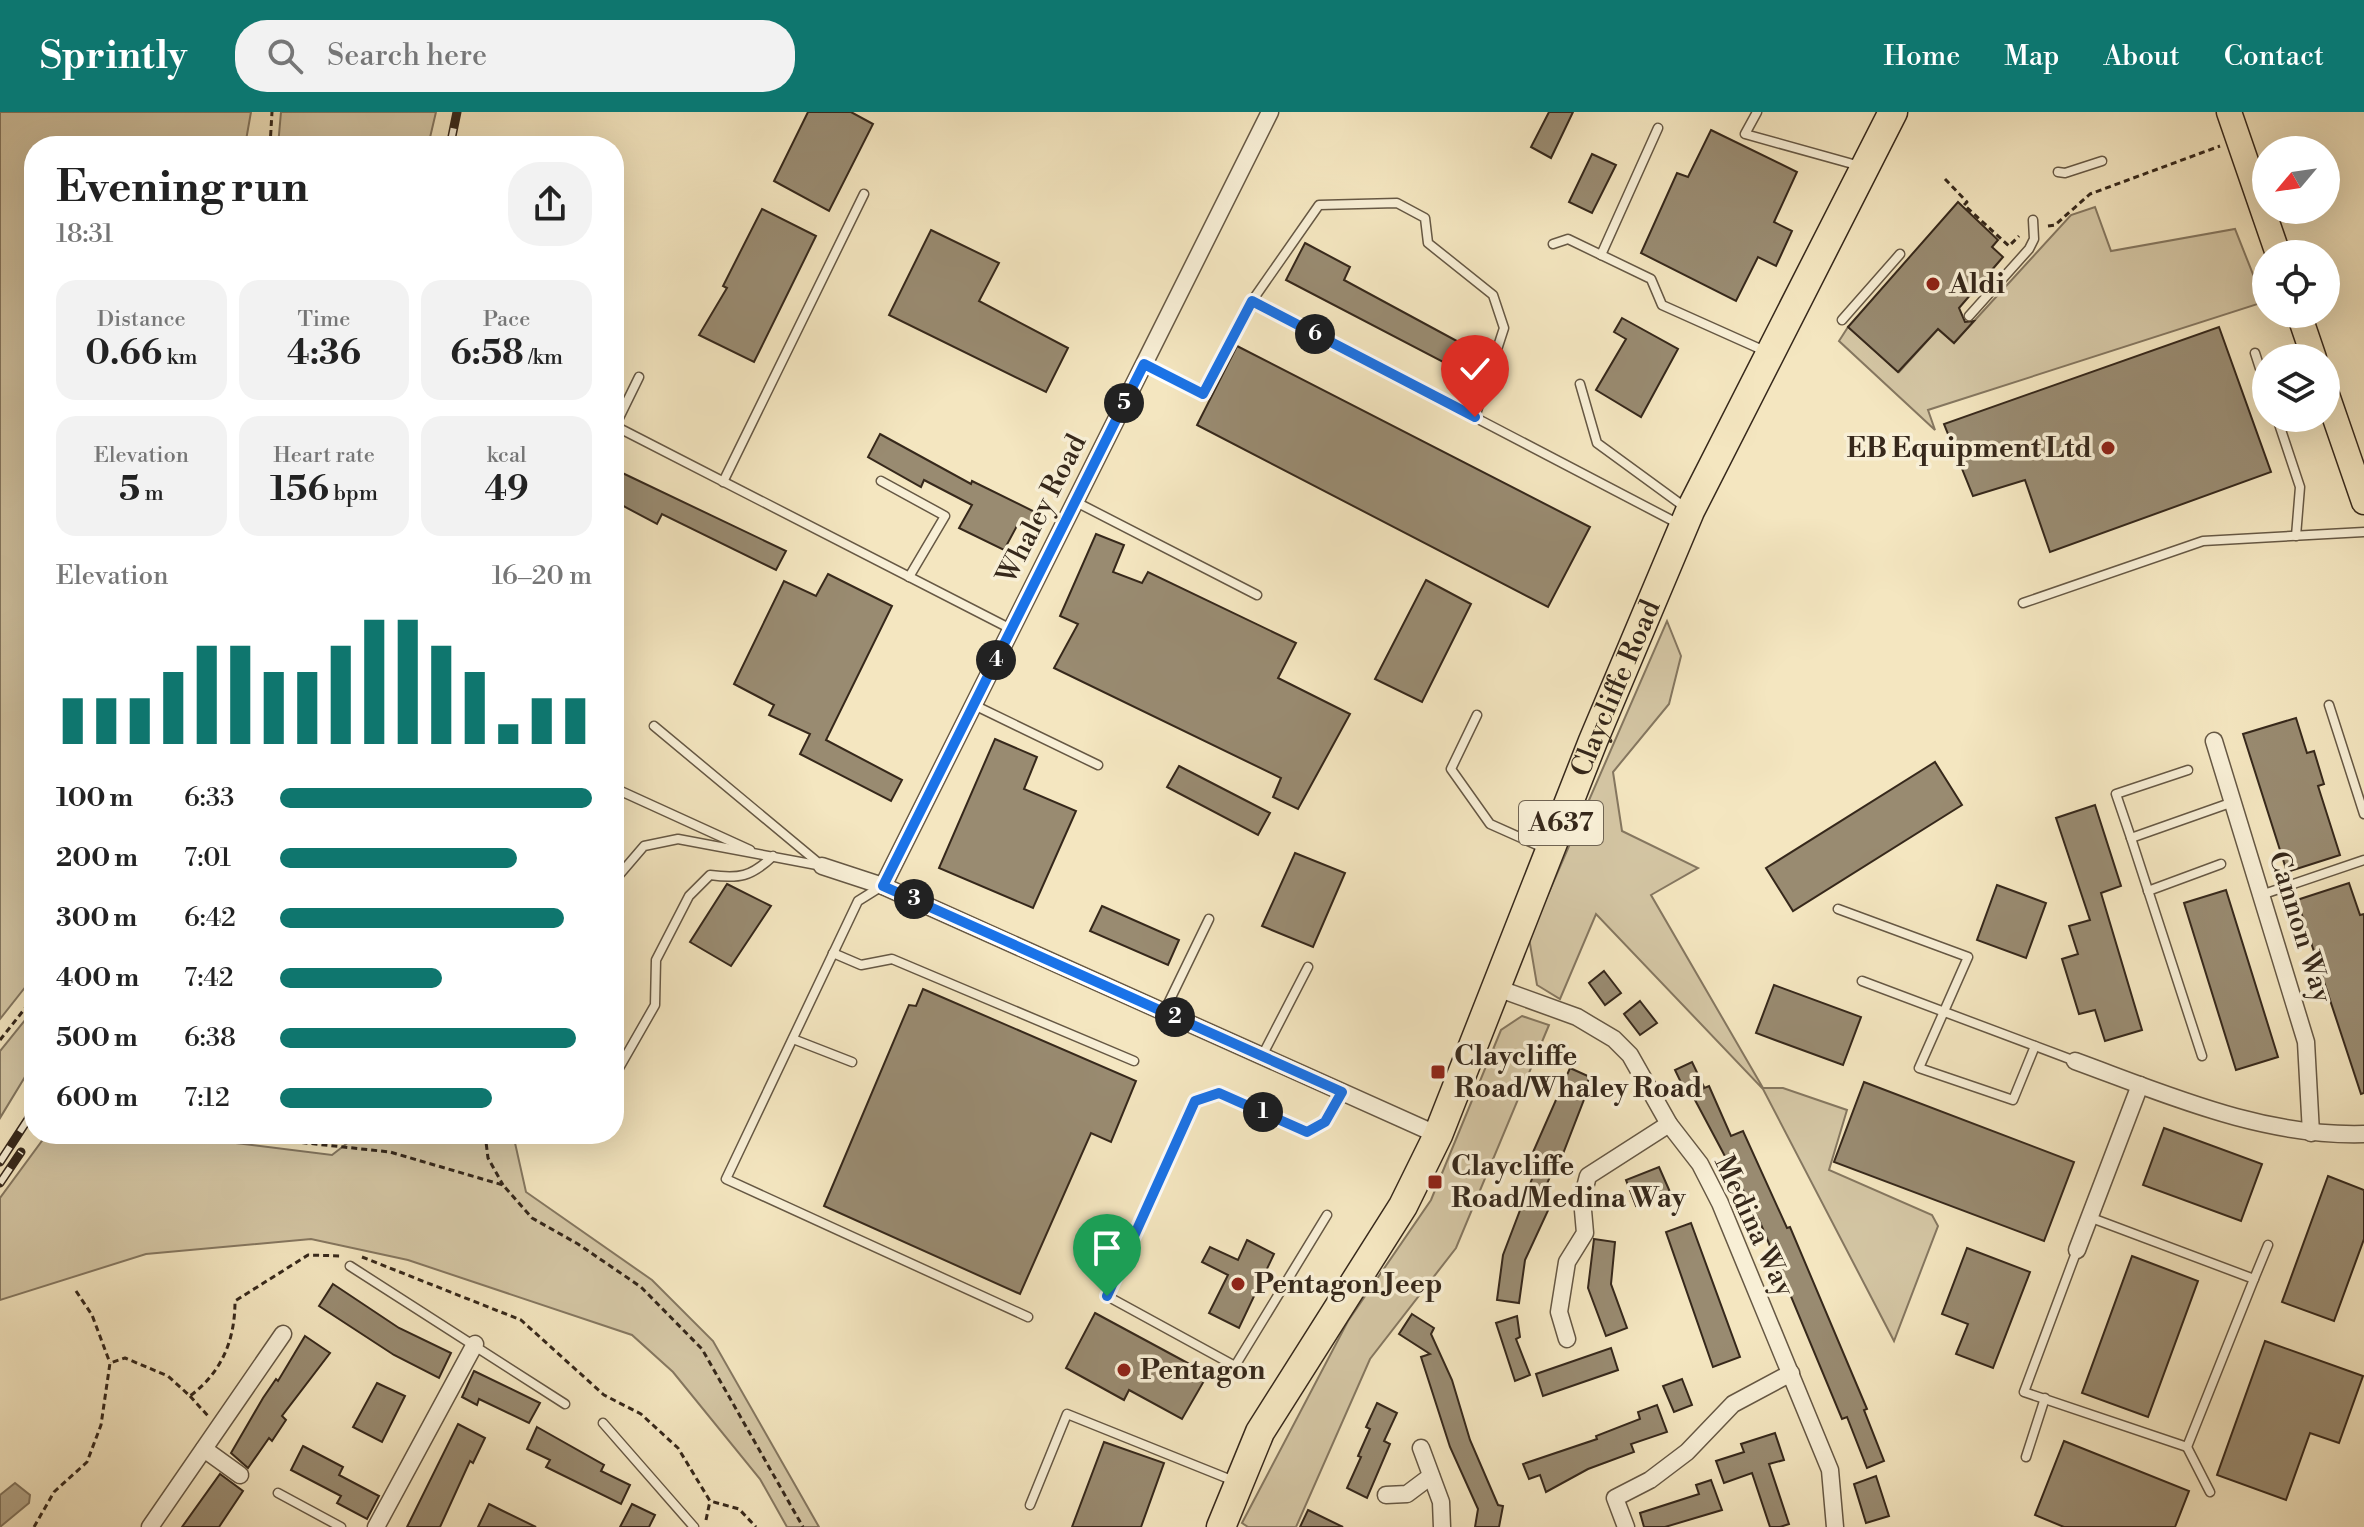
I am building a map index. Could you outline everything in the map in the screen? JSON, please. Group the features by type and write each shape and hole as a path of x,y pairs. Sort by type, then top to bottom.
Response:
{"highway":[{"name":"Claycliffe Road","path":"1221,1527 1260,1432 1403,1206 1438,1135 1550,851 1687,519 1768,352 1893,112"}],"main road":[{"path":"2229,112 2273,240"},
{"path":"2340,432 2364,502"}],"street":[{"name":"Whaley Road","path":"883,886 1270,112"},
{"name":"Cannon Way","path":"2214,741 2264,894 2306,1042 2311,1133"},
{"path":"822,866 883,886 1438,1135"},
{"name":"Medina Way","path":"1497,988 1577,1017 1614,1039 1630,1055 1669,1124 1700,1164 1720,1203 1830,1470 1835,1527"},
{"path":"2075,1061 2236,1117 2311,1133 2364,1134"},
{"path":"2077,1250 2140,1085"},
{"path":"1567,1339 1559,1312 1567,1262 1585,1233 1582,1199 1588,1176 1669,1124"},
{"path":"150,1527 283,1334"},
{"path":"376,1527 475,1344"},
{"path":"1626,1527 1615,1498 1650,1480 1687,1452 1733,1404 1791,1373"},
{"path":"1421,1448 1441,1502 1442,1527"},
{"path":"204,1449 240,1475"},
{"path":"1386,1495 1407,1494 1431,1476"}],"lane":[{"path":"1757,112 1745,134 1864,167"},
{"path":"1601,255 1658,128"},
{"path":"2058,172 2065,173 2102,161"},
{"path":"723,482 864,194"},
{"path":"1144,364 1203,394 1252,301 1319,205 1397,203 1425,218 1428,243 1493,295 1504,328 1475,417"},
{"path":"1969,316 2029,249 2034,225"},
{"path":"1553,244 1568,239 1651,279 1662,305 1768,352"},
{"path":"1842,320 1900,254"},
{"path":"1252,301 1475,417 1687,519"},
{"path":"624,406 639,377"},
{"path":"1580,384 1597,443 1687,519"},
{"path":"624,430 1011,629"},
{"path":"2282,432 2300,487 2296,536"},
{"path":"881,481 945,516 909,577"},
{"path":"1075,502 1257,595"},
{"path":"2023,603 2203,541 2364,532"},
{"path":"973,705 1098,765"},
{"path":"2329,705 2364,814"},
{"path":"1477,715 1451,769 1490,824 1550,851"},
{"path":"654,726 822,866"},
{"path":"2188,770 2116,794 2202,1056"},
{"path":"624,792 712,829 758,854"},
{"path":"2131,838 2233,802"},
{"path":"624,869 644,846 678,839 822,866"},
{"path":"624,1059 655,1005 656,960 689,896 710,875 741,879 759,870 773,856"},
{"path":"2264,894 2364,860"},
{"path":"2148,891 2221,864"},
{"path":"883,886 858,901 726,1179 1028,1317"},
{"path":"1838,909 1968,957 1919,1068 2013,1100 2035,1046"},
{"path":"1164,1012 1209,919"},
{"path":"833,953 861,965 892,959 1134,1061"},
{"path":"1262,1056 1308,967"},
{"path":"1862,981 2075,1061"},
{"path":"793,1039 852,1062"},
{"path":"1327,1215 1235,1366 1107,1296 1195,1101 1219,1093 1307,1132 1325,1122 1342,1092"},
{"path":"2089,1217 2254,1279"},
{"path":"2187,1447 2268,1245"},
{"path":"2077,1250 2024,1392 2187,1447 2210,1492"},
{"path":"350,1266 565,1404"},
{"path":"2026,1457 2045,1398"},
{"path":"1030,1505 1067,1414 1239,1483"},
{"path":"603,1423 694,1527"},
{"path":"278,1493 341,1527"}],"path":[{"path":"271,136 272,112"},
{"path":"1945,179 1967,202 1964,205 2009,246 2034,225 2055,225 2090,194 2239,140"},
{"path":"0,1040 24,1010"},
{"path":"315,1144 390,1152 503,1185"},
{"path":"486,1144 488,1158 503,1185 532,1218 578,1244 641,1287 702,1349 803,1527"},
{"path":"190,1396 211,1380 235,1331 235,1301 308,1255 369,1257 521,1320 604,1395 641,1414 678,1448 710,1501 739,1509 756,1527"},
{"path":"34,1527 54,1492 87,1462 101,1425 110,1363 92,1315 76,1291"},
{"path":"110,1363 125,1358 168,1376 218,1428"},
{"path":"704,1527 710,1501"}],"shaded area":[{"path":"0,112 251,112 247,136 24,136 24,989 0,1019"},
{"path":"281,112 436,112 430,136 279,136"},
{"path":"2095,207 2111,251 2235,229 2252,272 2252,306 1928,410 1935,430 1839,341 1848,327 1899,372 1938,329 1954,343 2071,215"},
{"path":"1667,621 1681,656 1669,704 1613,772 1622,831 1698,868 1651,895 1763,1088 1783,1088 1847,1110 1829,1170 1932,1215 1938,1226 1894,1341 1763,1089 1596,914 1560,999 1537,985 1529,938"},
{"path":"1522,1016 1549,1025 1456,1248 1370,1359 1296,1527 1248,1527 1242,1523 1348,1321 1431,1200 1501,1030"},
{"path":"24,1021 24,1078 0,1118 0,1051"},
{"path":"40,1144 243,1144 332,1155 346,1144 515,1144 526,1192 652,1280 713,1341 819,1527 787,1527 760,1479 673,1372 632,1335 408,1260 311,1239 146,1254 0,1300 0,1198"},
{"path":"15,1483 30,1495 29,1503 0,1527 0,1495"}],"building":[{"path":"808,112 851,112 873,124 829,211 774,181"},
{"path":"1549,112 1573,112 1551,158 1531,147"},
{"path":"1711,130 1797,172 1774,222 1792,231 1776,266 1758,257 1736,301 1641,253 1677,173 1688,177"},
{"path":"1592,154 1616,165 1592,213 1569,202"},
{"name":"Aldi","path":"1958,202 1998,240 1992,247 2003,257 1959,308 1965,322 1974,321 1954,343 1938,329 1898,372 1848,327"},
{"path":"762,209 816,236 754,362 699,335 727,288 723,286"},
{"path":"931,230 999,263 979,301 1068,348 1046,392 889,315"},
{"path":"1305,243 1350,267 1344,280 1479,353 1468,375 1286,280"},
{"path":"1622,318 1678,349 1641,417 1596,390 1626,339 1614,332"},
{"name":"EB Equipment Ltd","path":"2219,327 2252,419 2252,432 2257,432 2271,472 2050,552 2025,480 1973,496 1944,424"},
{"path":"1237,346 1590,527 1548,607 1197,425"},
{"path":"880,434 971,484 972,481 1037,513 1029,529 1018,524 1004,550 959,528 972,505 924,480 921,487 868,457"},
{"path":"624,474 786,551 776,570 662,514 657,524 624,506"},
{"path":"1096,534 1124,545 1113,572 1142,583 1148,572 1296,643 1278,678 1350,714 1298,809 1273,797 1281,778 1054,668 1078,624 1060,616"},
{"path":"828,574 892,606 826,740 902,780 891,801 800,754 810,734 769,715 774,705 734,684 784,581 816,596"},
{"path":"1426,580 1471,604 1422,702 1375,679"},
{"path":"2296,718 2307,753 2314,751 2324,784 2318,786 2340,855 2287,872 2243,734"},
{"path":"995,739 1037,757 1024,789 1076,811 1033,908 939,868"},
{"path":"1935,762 1962,805 1793,911 1766,868"},
{"path":"1179,766 1270,813 1258,835 1167,787"},
{"path":"2095,805 2121,886 2101,893 2142,1030 2105,1041 2095,1010 2079,1014 2062,959 2078,954 2069,926 2090,920 2056,818"},
{"path":"1295,853 1345,873 1313,947 1262,926"},
{"path":"2349,883 2360,915 2364,914 2364,1093 2361,1094 2297,900"},
{"path":"727,884 771,906 731,966 690,942"},
{"path":"1997,885 2046,903 2026,958 1977,940"},
{"path":"2226,890 2278,1057 2236,1070 2184,903"},
{"path":"1102,906 1179,940 1168,965 1090,931"},
{"path":"1604,971 1621,993 1605,1005 1589,983"},
{"path":"1774,985 1861,1017 1843,1065 1756,1033"},
{"path":"923,989 1136,1081 1111,1142 1091,1133 1020,1294 824,1206 909,1005 916,1006"},
{"path":"1640,1001 1657,1023 1640,1035 1624,1014"},
{"path":"1692,1062 1704,1087 1687,1095 1675,1070"},
{"path":"1570,1068 1590,1077 1587,1083 1590,1084 1559,1164 1556,1162 1544,1191 1552,1195 1551,1204 1525,1260 1519,1303 1497,1300 1503,1255 1538,1163 1530,1159"},
{"path":"1864,1082 2074,1162 2044,1241 1834,1162"},
{"path":"1709,1086 1731,1136 1743,1131 1787,1228 1790,1227 1867,1409 1864,1410 1884,1461 1867,1468 1847,1417 1842,1419 1760,1222 1695,1100 1700,1098 1697,1091"},
{"path":"2164,1128 2262,1164 2241,1221 2143,1185"},
{"path":"1659,1167 1670,1192 1636,1206 1626,1180"},
{"path":"2328,1176 2364,1190 2364,1239 2334,1321 2282,1302"},
{"path":"1691,1223 1740,1357 1713,1367 1666,1232"},
{"path":"1594,1239 1615,1242 1611,1284 1627,1328 1606,1336 1588,1288"},
{"path":"1247,1240 1274,1254 1239,1328 1209,1313 1228,1275 1202,1262 1210,1247 1238,1260"},
{"path":"1967,1248 2030,1272 1993,1368 1956,1354 1968,1324 1942,1314"},
{"path":"2132,1256 2198,1281 2148,1417 2082,1393"},
{"path":"333,1284 399,1328 451,1353 439,1378 394,1355 319,1306"},
{"path":"1095,1313 1208,1374 1182,1419 1129,1390 1124,1400 1066,1368"},
{"path":"1412,1314 1434,1328 1431,1334 1452,1380 1470,1440 1498,1505 1503,1506 1499,1527 1475,1527 1478,1509 1450,1447 1421,1357 1430,1354 1399,1334"},
{"path":"1517,1316 1520,1337 1516,1339 1530,1375 1515,1381 1496,1323"},
{"path":"305,1336 330,1353 282,1416 286,1420 272,1441 269,1438 248,1468 231,1453"},
{"path":"2265,1341 2363,1376 2339,1443 2310,1433 2286,1500 2217,1475"},
{"path":"1611,1348 1618,1370 1543,1396 1536,1374"},
{"path":"474,1371 540,1403 529,1423 479,1399 477,1405 462,1397"},
{"path":"1682,1379 1692,1405 1674,1412 1663,1386"},
{"path":"377,1383 405,1396 382,1442 353,1427"},
{"path":"1377,1403 1397,1413 1384,1441 1390,1444 1367,1498 1347,1488 1361,1457 1358,1456 1370,1429 1366,1427"},
{"path":"1657,1405 1667,1432 1631,1444 1634,1452 1588,1469 1546,1492 1540,1475 1529,1479 1523,1464 1597,1439 1596,1436 1640,1419 1638,1412"},
{"path":"458,1424 485,1438 473,1463 470,1461 440,1527 407,1527"},
{"path":"537,1427 604,1465 601,1471 630,1485 621,1504 546,1467 550,1460 527,1449"},
{"path":"1775,1433 1784,1460 1769,1464 1789,1524 1770,1527 1752,1473 1724,1483 1716,1461 1744,1452 1741,1444"},
{"path":"2064,1441 2189,1491 2175,1527 2064,1527 2035,1515"},
{"path":"1104,1442 1164,1463 1141,1527 1072,1527"},
{"path":"303,1446 343,1467 339,1475 379,1496 367,1519 337,1503 341,1496 291,1470"},
{"path":"220,1474 243,1491 219,1527 182,1527"},
{"path":"1876,1476 1889,1516 1866,1523 1854,1484"},
{"path":"1711,1480 1722,1510 1665,1527 1644,1527 1640,1513 1699,1494 1696,1485"},
{"path":"489,1504 501,1510 536,1527 478,1527"},
{"path":"632,1504 655,1515 649,1527 620,1527"},
{"path":"1308,1510 1343,1527 1300,1527"}],"railway":[{"path":"452,136 457,112"},
{"path":"0,1162 24,1125"},
{"path":"0,1183 21,1152"}],"place":[{"name":"Aldi","path":"1933,284"},
{"name":"EB Equipment Ltd","path":"2108,448"},
{"name":"Claycliffe Road/Whaley Road","path":"1438,1072"},
{"name":"Claycliffe Road/Medina Way","path":"1435,1182"},
{"name":"Pentagon Jeep","path":"1238,1284"},
{"name":"Pentagon","path":"1124,1370"}],"route":[{"path":"1107,1296 1195,1101 1219,1093 1307,1132 1325,1122 1342,1092 883,886 1144,364 1203,394 1252,301 1475,417"}]}
